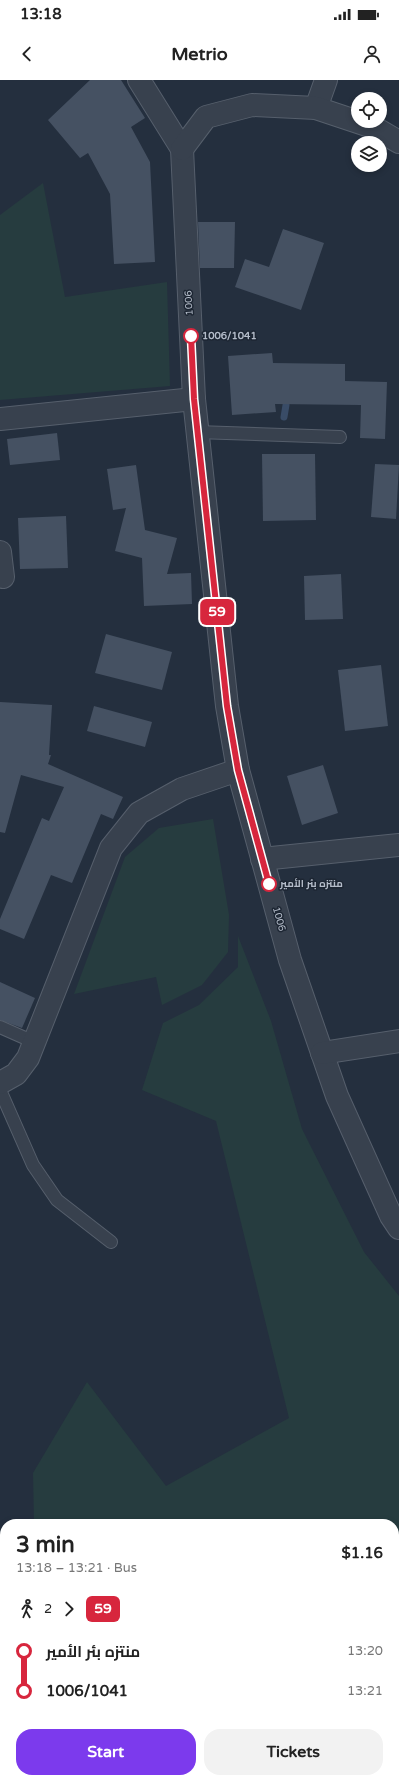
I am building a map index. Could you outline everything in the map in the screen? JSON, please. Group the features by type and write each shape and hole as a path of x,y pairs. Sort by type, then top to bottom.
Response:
{"street":[{"name":"1006","path":"139,80 182,149 194,399 227,706 238,770 290,960 337,1096 391,1216 399,1228"},
{"path":"316,108 326,80"},
{"path":"182,149 206,117 252,105 316,108 373,127 399,142"},
{"path":"0,419 194,399"},
{"path":"0,552 3,577"},
{"path":"0,1084 16,1074 28,1058 111,848 139,813 182,789 238,770"},
{"path":"262,859 399,845"},
{"path":"322,1053 399,1041"}],"lane":[{"path":"197,432 340,437"},
{"path":"0,1027 34,1042"},
{"path":"0,1090 33,1165 57,1200 111,1242"}],"green space":[{"path":"43,183 65,297 167,282 170,386 0,400 0,215"},
{"path":"213,819 229,915 228,952 202,985 162,1005 156,977 74,994 125,857 159,828"},
{"path":"238,936 271,1021 302,1129 364,1252 399,1296 399,1519 34,1519 33,1473 87,1382 166,1486 289,1418 216,1121 142,1090 163,1023 199,1005 238,967"}],"building":[{"path":"90,80 121,80 145,118 131,127 150,162 155,262 114,264 110,194 88,153 80,158 48,120"},
{"path":"198,222 235,222 234,268 200,268"},
{"path":"283,229 324,243 301,310 235,287 245,259 269,267"},
{"path":"272,353 273,363 345,364 345,381 387,382 385,439 360,438 361,405 275,404 276,412 232,415 228,356"},
{"path":"57,433 60,460 10,465 7,439"},
{"path":"262,454 315,454 316,520 263,521"},
{"path":"375,464 399,465 396,519 371,517"},
{"path":"136,465 145,530 177,538 167,574 191,573 192,604 144,606 142,558 115,551 126,508 113,510 107,469"},
{"path":"66,516 68,568 20,569 18,518"},
{"path":"341,574 343,619 305,620 304,576"},
{"path":"106,634 172,652 162,690 95,673"},
{"path":"381,665 388,726 345,731 338,670"},
{"path":"0,702 52,705 49,755 51,755 48,764 123,797 113,819 101,814 72,883 51,875 24,939 0,929 0,919 42,818 49,821 64,787 21,775 5,833 0,832"},
{"path":"94,706 152,722 145,747 87,731"},
{"path":"323,765 338,813 302,825 287,776"},
{"path":"0,982 35,998 22,1028 0,1020"}],"waterway":[{"path":"284,417 286,405"}],"bus line":[{"name":"59","path":"191,336 194,399 227,706 238,770 269,884"}],"place":[{"name":"1006/1041","path":"191,336"},
{"name":"منتزه بئر الأمير","path":"269,884"}]}
